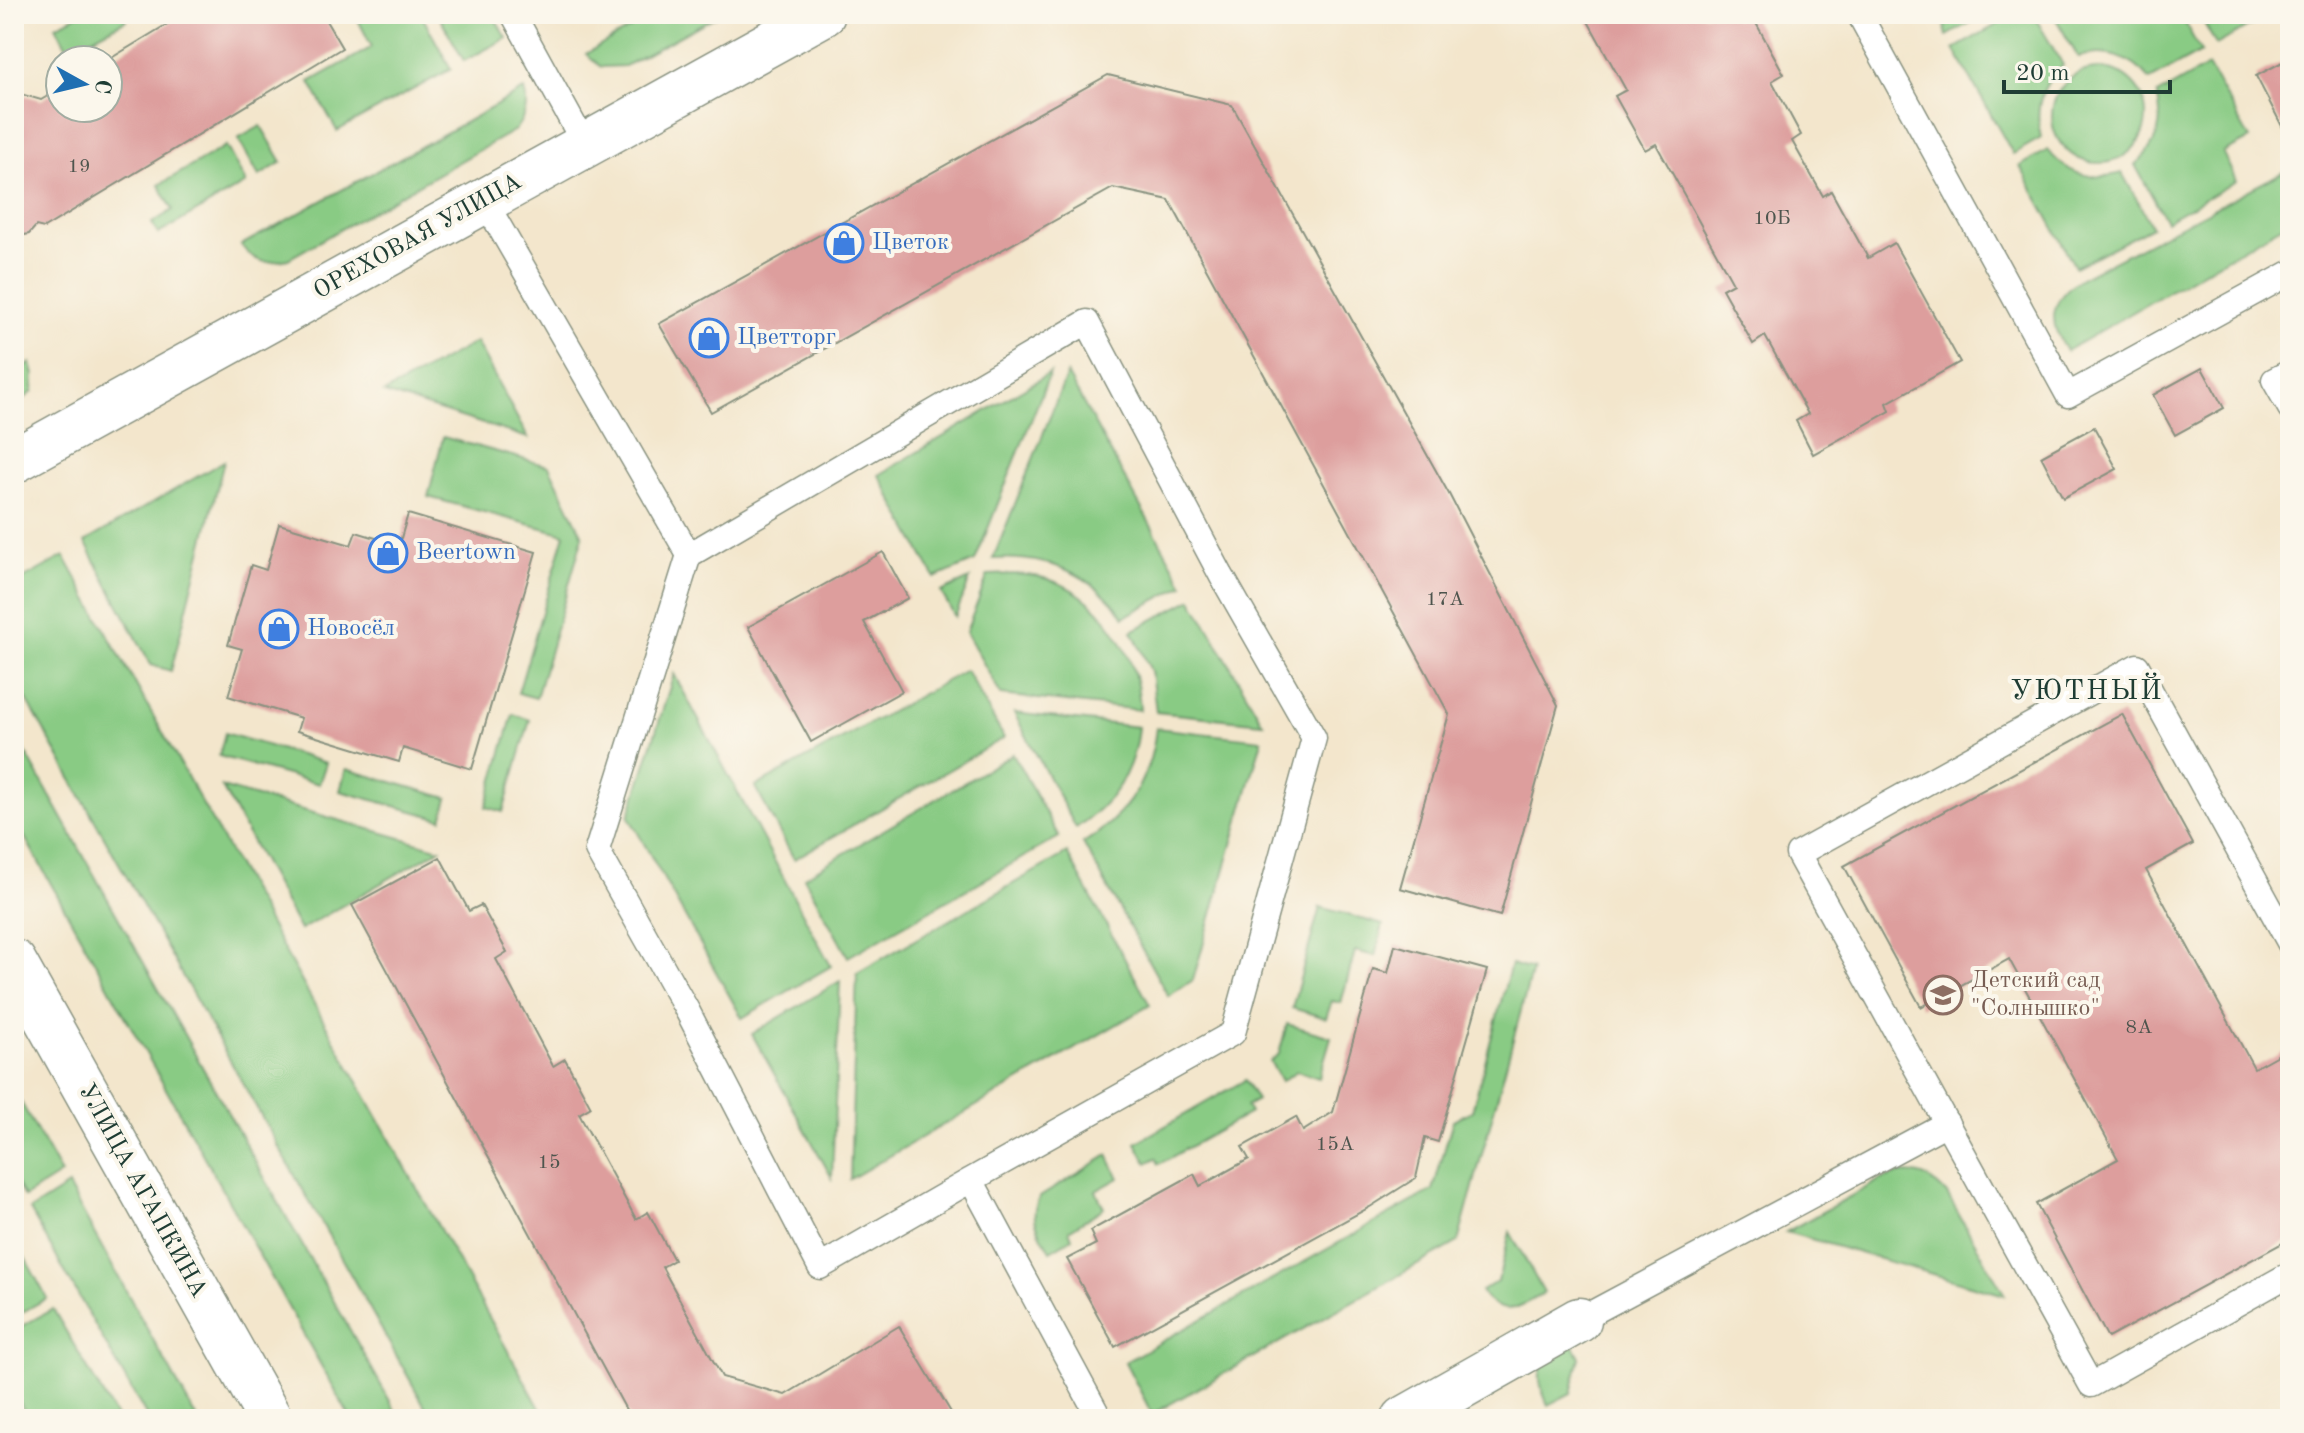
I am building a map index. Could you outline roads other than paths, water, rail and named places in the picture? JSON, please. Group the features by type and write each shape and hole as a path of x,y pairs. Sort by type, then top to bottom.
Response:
{"street":[{"name":"ОРЕХОВАЯ УЛИЦА","path":"14,461 823,14"},
{"name":"УЛИЦА АГАПКИНА","path":"14,962 270,1419"},
{"path":"1404,1419 1579,1320"}],"lane":[{"path":"513,14 585,145"},
{"path":"1859,14 2068,395 2290,273"},
{"path":"484,200 689,555"},
{"path":"1087,322 1221,575 1314,738 1233,1033 820,1267 688,1012 597,850 689,555 1087,322"},
{"path":"2290,372 2274,380 2290,408"},
{"path":"2290,944 2137,666 1798,854 2091,1385 2290,1274"},
{"path":"1579,1320 1947,1123"},
{"path":"971,1180 1100,1419"}],"place":[{"name":"Цветок","path":"844,243"},
{"name":"Цветторг","path":"709,338"},
{"name":"Beertown","path":"388,553"},
{"name":"Новосёл","path":"279,629"},
{"name":"Детский сад \"Солнышко\"","path":"1943,995"}],"district":[{"name":"УЮТНЫЙ","path":"2087,692"}]}
